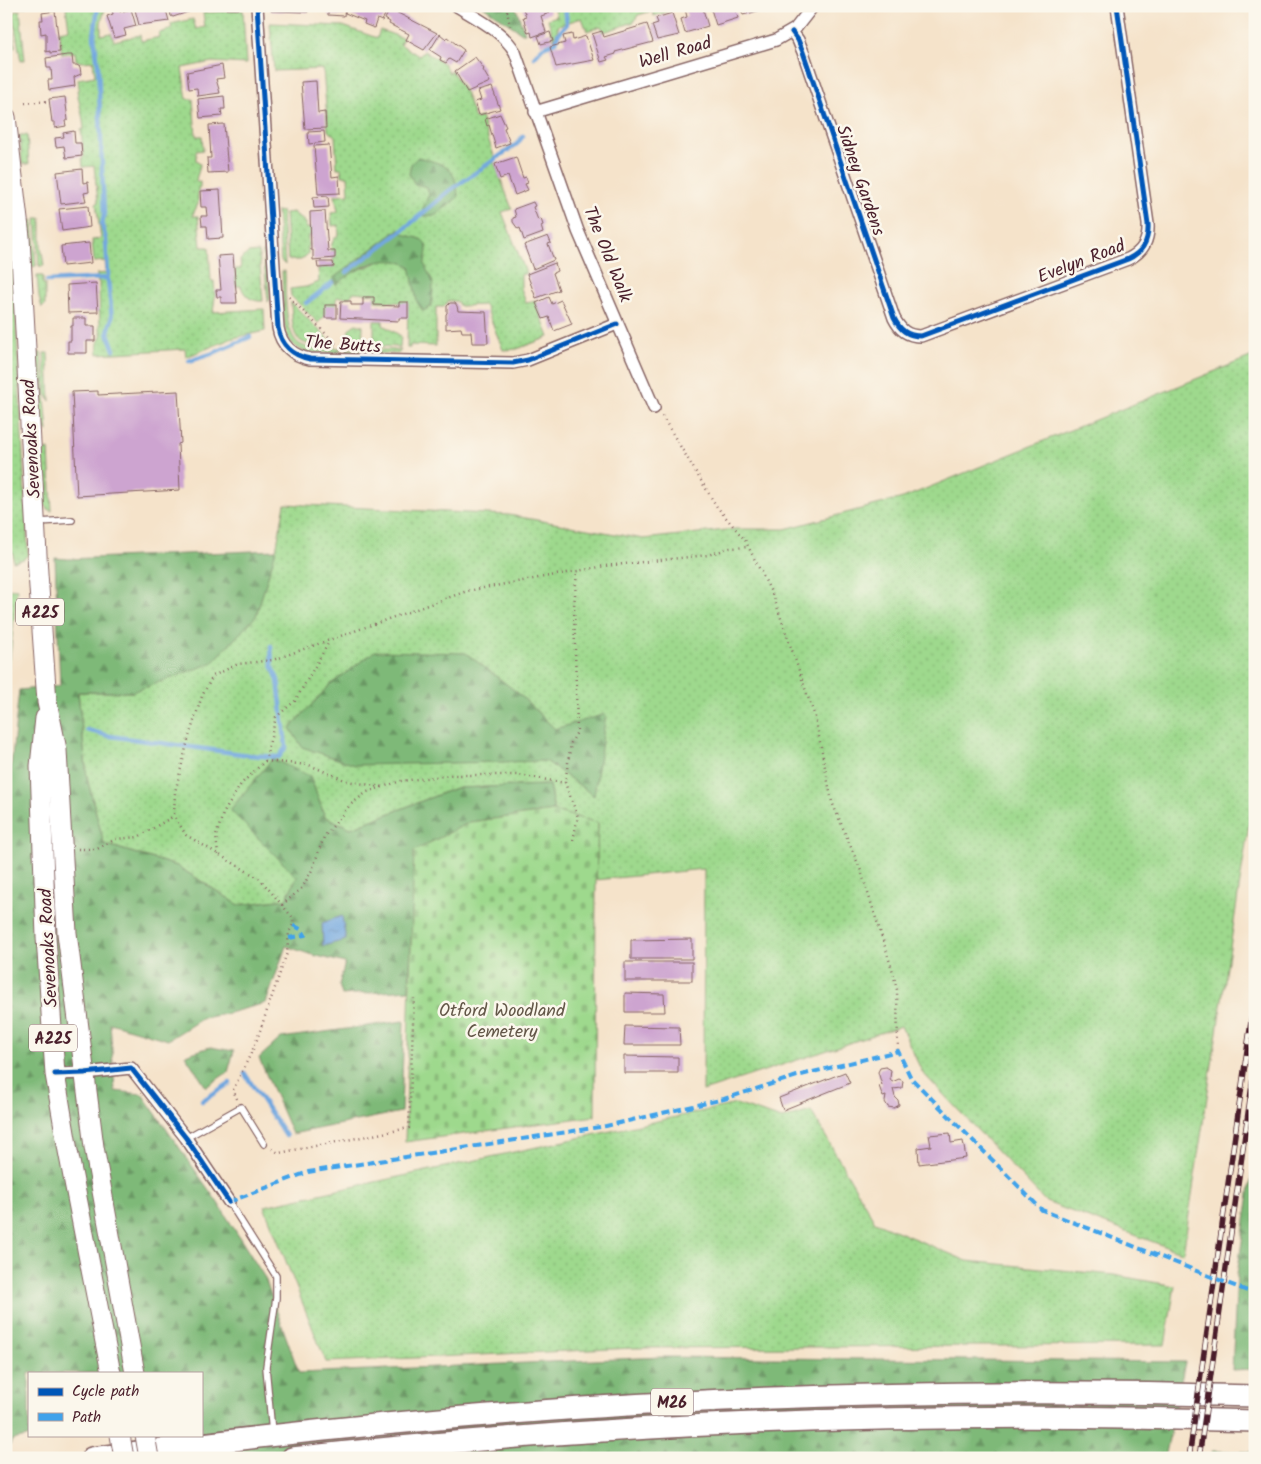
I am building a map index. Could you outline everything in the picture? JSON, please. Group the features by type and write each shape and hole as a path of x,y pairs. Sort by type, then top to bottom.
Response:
{"highway":[{"name":"M26","path":"92,1458 272,1435 408,1421 539,1410 800,1396 1006,1392 1255,1396"},
{"name":"M26","path":"292,1458 351,1455 630,1429 823,1421 1035,1417 1255,1421"}],"main road":[{"name":"Sevenoaks Road","path":"6,117 20,237 35,522 47,702 58,750 68,934 94,1147 135,1370"},
{"name":"Sevenoaks Road","path":"47,702 40,766 46,937 56,1074 68,1151 110,1371"},
{"path":"120,1436 124,1458"},
{"path":"145,1436 149,1458"}],"street":[{"name":"The Butts","path":"257,6 278,328 281,340 288,349 298,356 310,359 513,363 528,360 618,324"},
{"name":"The Old Walk","path":"456,6 486,25 512,47 578,230 654,408"},
{"name":"Well Road","path":"535,112 780,38 792,32 813,6"},
{"name":"Evelyn Road","path":"909,334 921,336 936,331 1128,259 1137,254 1144,246 1148,236 1148,226 1117,6"},
{"name":"Sidney Gardens","path":"792,32 803,52 892,314 899,328 909,334"},
{"path":"56,1074 131,1068 186,1138 228,1202"}],"lane":[{"path":"35,522 72,520"},
{"path":"186,1138 240,1107 264,1144"},
{"path":"228,1202 276,1276 276,1298 266,1367 272,1435"}],"path":[{"path":"25,103 50,100"},
{"path":"289,297 339,347"},
{"path":"654,408 664,418 725,519 741,535 748,546 774,598 811,705 818,731 830,797 861,871 891,965 896,990 898,1052"},
{"path":"240,1107 234,1090 255,1045 287,953 293,918 260,879 186,835 174,816 175,792 188,740 202,696 213,676 238,664 273,660 330,641 467,591 605,566 708,555 730,548 748,546"},
{"path":"573,840 578,818 565,783 571,743 577,732 574,606 577,572"},
{"path":"218,855 216,836 223,814 240,784 265,761 276,717 294,701 330,641"},
{"path":"265,761 309,765 347,780 383,787"},
{"path":"282,905 302,888 312,870 324,836 350,805 367,792 400,781 451,775 518,775 565,783"},
{"path":"63,849 97,849 116,839 138,836 174,816"},
{"path":"264,1144 279,1153 409,1128 414,998"}],"green space":[{"path":"27,6 14,9 10,14 15,47 7,49 6,7"},
{"path":"69,6 106,6 101,23 101,35 111,33 114,41 140,35 141,41 160,37 159,33 172,29 171,24 193,19 196,29 205,27 203,13 243,10 246,64 212,62 182,68 187,99 193,99 196,136 202,136 203,150 196,151 196,161 200,164 196,182 200,182 200,187 198,189 198,204 192,216 198,216 201,247 209,247 211,281 214,281 215,297 213,312 264,309 265,331 233,338 186,357 185,349 98,354 101,333 97,274 106,273 105,261 94,262 92,240 101,239 96,203 98,202 94,166 83,167 82,157 84,157 81,130 84,129 77,90 79,89 78,79 95,76 93,61 81,62 76,60 75,52 62,54 59,31 69,29 66,8"},
{"path":"483,6 522,6 516,8 525,33 522,33"},
{"path":"554,6 679,6 654,16 652,11 638,15 634,22 604,32 601,26 587,31 582,18 559,25 554,39 548,19 557,16"},
{"path":"20,10 25,60 21,61 13,16 15,12"},
{"path":"270,23 343,26 377,38 380,30 403,38 400,44 419,56 424,51 444,64 449,73 452,71 466,94 475,119 481,117 495,159 493,161 512,209 502,212 526,273 521,275 521,288 526,303 535,301 549,337 517,349 503,350 485,305 460,306 456,301 448,301 444,307 436,307 436,346 410,345 410,348 407,348 408,303 375,301 375,294 354,292 350,297 338,297 336,305 318,323 291,296 290,289 306,287 319,282 318,268 334,267 333,258 335,258 335,251 331,251 331,246 339,234 338,225 332,226 331,213 338,212 335,195 349,194 348,176 342,176 341,168 337,168 335,136 328,131 323,69 274,71","holes":["392,235 376,263 332,280"]},
{"path":"20,135 27,135 29,164 22,164"},
{"path":"418,157 436,162 448,168 455,179 458,197 436,215 424,216 422,211 429,194 427,187 415,184 409,174 411,164"},
{"path":"6,196 13,259 28,554 24,559 13,562 13,553 6,552"},
{"path":"277,211 282,212 285,265 281,261"},
{"path":"293,212 306,223 306,228 311,228 312,236 308,236 308,254 301,260 288,260 285,213"},
{"path":"36,218 41,218 41,246 44,266 39,266"},
{"path":"28,221 33,221 36,266 31,267"},
{"path":"399,229 406,235 422,240 426,245 425,265 432,280 433,290 431,307 423,311 417,302 410,266 401,262 387,261 371,264 349,275 336,285 332,279"},
{"path":"259,252 263,301 252,299 246,295 241,286 236,286 235,269 241,269 240,260 248,253"},
{"path":"263,252 267,252 270,299 268,302"},
{"path":"282,271 285,271 288,322 295,340 306,347 315,349 340,348 340,352 309,352 300,349 291,342 286,332"},
{"path":"37,276 43,276 43,284 45,284 45,305 42,308 39,297"},
{"path":"291,302 335,346 311,345 298,339 293,326"},
{"path":"374,321 383,321 383,325 401,336 400,347 374,346"},
{"path":"356,324 363,326 362,346 347,346 349,331"},
{"path":"347,349 401,350 398,354 347,352"},
{"path":"35,353 41,353 48,431 39,423"},
{"path":"44,353 48,353 50,401 46,394"},
{"path":"1255,355 1255,785 1183,1253 1046,1202 922,1072 901,1026 703,1091 704,869 596,880 598,823 554,811 549,785 456,788 351,828 325,817 310,776 231,810 297,877 286,899 239,905 177,866 104,844 87,778 78,692 132,692 276,550 285,504 509,515 643,539 735,529 785,529 903,498","holes":["518,693 555,729 594,795 546,761"]},
{"path":"49,449 52,511 47,509 43,501 41,457 45,450"},
{"path":"276,550 256,616 212,663 132,692 78,692 87,778 104,844 177,866 239,905 286,899 297,877 230,810 272,759 310,776 325,817 351,828 456,788 549,785 554,811 470,822 415,851 409,990 342,995 339,985 345,963 286,946 266,1003 203,1018 168,1040 110,1023 115,1091 142,1094 218,1203 265,1278 299,1373 662,1357 1185,1362 1165,1458 172,1458 169,1436 202,1436 202,1372 28,1372 28,1436 31,1436 12,1440 6,1458 6,1146 11,1094 6,998 6,815 19,690 60,686 55,558"},
{"path":"6,588 17,589 6,695"},
{"path":"375,651 466,653 518,693 555,729 606,714 594,796 546,761 355,765 302,747 290,728 331,684"},
{"name":"Otford Woodland Cemetery","path":"554,811 598,823 595,1116 405,1142 414,851 470,822"},
{"path":"404,1021 401,1112 292,1134 259,1058 281,1038"},
{"path":"210,1047 234,1051 228,1072 206,1087 185,1055"},
{"path":"736,1104 782,1119 811,1111 875,1222 967,1261 1114,1275 1175,1286 1165,1345 634,1348 326,1362 264,1206"},
{"path":"1255,1153 1255,1369 1232,1370 1237,1275"},
{"path":"1212,1451 1255,1452 1255,1458 1212,1458"}],"water":[{"path":"342,916 346,940 323,946 322,923"}],"building":[{"path":"134,6 165,6 169,21 139,25"},
{"path":"169,6 200,6 200,8 173,17 171,16"},
{"path":"202,6 239,6 239,9 227,9 227,7 202,9"},
{"path":"271,6 309,6 308,12 271,11"},
{"path":"324,6 345,6 344,16 328,15 328,11 323,11"},
{"path":"346,6 389,6 382,21 377,19 374,28 364,24 365,21 345,13"},
{"path":"530,6 548,6 550,13 541,16 546,32 532,37 531,32 528,33 523,17 526,16 523,9"},
{"path":"693,6 702,6 708,26 685,33 681,19 687,17 685,9"},
{"path":"710,6 734,6 738,18 716,25"},
{"path":"740,6 764,6 765,9 743,15"},
{"path":"119,8 120,12 131,9 136,26 124,29 126,35 114,38 107,16 113,14 112,9"},
{"path":"390,9 437,33 424,50 406,40 409,34 389,24 390,22 385,19"},
{"path":"55,11 60,52 50,53 50,51 46,52 46,33 41,34 40,20 43,20 42,13"},
{"path":"672,13 679,35 657,40 652,25 658,23 656,18"},
{"path":"647,24 653,42 615,52 616,54 606,57 608,60 601,62 592,34 602,31 604,37"},
{"path":"550,32 553,41 541,44 538,36"},
{"path":"440,34 464,50 456,63 449,59 446,63 440,60 441,57 430,50"},
{"path":"572,34 573,40 586,36 594,60 556,67 550,47 565,43 563,36"},
{"path":"72,55 73,65 80,67 81,74 74,77 75,86 49,90 48,80 52,80 51,68 47,68 46,58"},
{"path":"475,57 484,69 490,82 467,92 455,71"},
{"path":"222,65 224,78 216,79 220,93 198,96 197,88 189,89 187,72"},
{"path":"316,81 318,113 325,112 326,128 305,129 301,82"},
{"path":"492,87 500,109 479,115 475,102 481,100 478,91"},
{"path":"224,96 225,109 221,109 222,116 200,118 198,99"},
{"path":"65,97 68,120 65,121 66,126 55,128 55,122 52,122 49,99"},
{"path":"500,114 510,143 496,148 489,125 487,126 485,119"},
{"path":"224,124 228,172 208,173 207,158 211,158 209,125"},
{"path":"74,131 75,143 81,143 82,156 66,158 64,146 56,147 55,138 64,137 63,133"},
{"path":"324,131 325,142 309,144 308,132"},
{"path":"329,145 332,177 339,176 340,193 318,194 314,146"},
{"path":"516,157 523,178 526,177 528,183 525,184 528,190 515,195 508,176 500,179 495,164"},
{"path":"82,169 83,183 88,182 89,192 84,193 86,201 61,204 57,172"},
{"path":"220,190 223,238 208,239 207,226 202,226 201,216 207,216 206,207 201,207 200,191"},
{"path":"328,196 329,207 314,208 313,197"},
{"path":"533,202 538,220 541,219 543,225 541,226 543,233 524,240 520,228 518,229 513,222 513,218 516,217 514,209"},
{"path":"88,206 90,227 62,231 59,209"},
{"path":"325,211 328,251 335,251 335,258 313,260 310,212"},
{"path":"548,236 551,243 548,244 554,260 533,269 524,245"},
{"path":"89,243 91,263 63,266 61,246"},
{"path":"233,255 237,303 221,303 221,297 217,297 216,290 221,290 218,256"},
{"path":"317,262 333,262 334,267 318,268"},
{"path":"555,263 557,271 553,273 559,290 536,298 527,274"},
{"path":"96,283 98,312 68,313 67,285"},
{"path":"363,297 374,297 374,305 399,306 399,302 408,302 408,318 399,318 399,321 340,318 341,301 351,301 351,305 363,305"},
{"path":"549,297 552,304 561,300 572,324 554,331 549,317 543,319 536,303"},
{"path":"450,303 455,303 458,311 486,312 488,343 472,343 471,332 462,332 461,328 446,329 447,306"},
{"path":"325,305 337,305 337,318 325,318"},
{"path":"73,318 86,318 86,326 95,326 95,341 87,341 87,353 68,353 68,341 71,341"},
{"path":"98,391 98,395 178,391 181,443 178,444 180,490 77,496 72,392"},
{"path":"692,939 692,959 631,959 631,940"},
{"path":"625,962 692,962 692,981 625,981"},
{"path":"625,993 664,994 665,1012 625,1012"},
{"path":"625,1026 679,1027 680,1045 624,1045"},
{"path":"624,1056 678,1057 678,1073 624,1073"},
{"path":"886,1067 891,1070 890,1078 892,1082 899,1079 903,1081 902,1088 893,1089 899,1105 894,1108 888,1107 885,1102 886,1096 883,1097 879,1086 882,1085 878,1072 880,1068"},
{"path":"845,1072 850,1083 783,1110 779,1098"},
{"path":"950,1133 951,1143 963,1141 966,1158 919,1164 918,1148 931,1146 929,1135"}],"waterway":[{"path":"98,6 94,36 98,65 104,215 102,225 106,239 107,278 112,319 108,333 114,350"},
{"path":"534,57 543,47 556,42 558,34 567,24 565,6"},
{"path":"347,272 404,229 449,191 517,144 523,136"},
{"path":"47,281 107,278"},
{"path":"306,303 332,283"},
{"path":"189,361 211,354 250,337"},
{"path":"87,730 110,736 249,755 279,757 286,747 278,680 272,665 271,646"},
{"path":"245,1074 286,1136"},
{"path":"202,1101 230,1083"}],"railway":[{"path":"1189,1458 1255,994"},
{"path":"1199,1458 1255,1064"}],"marked path":[{"path":"289,938 305,935 302,930 293,925"},
{"path":"229,1202 308,1172 606,1126 724,1099 797,1076 898,1051 911,1078 1042,1210 1255,1294"}],"cycle path":[{"path":"257,6 278,328 282,340 289,349 304,358 310,359 513,363 528,360 617,324"},
{"path":"792,32 803,52 894,318 904,332 921,336 1128,259 1138,253 1144,245 1148,224 1117,6"},
{"path":"55,1074 131,1068 186,1138 229,1202"}]}
